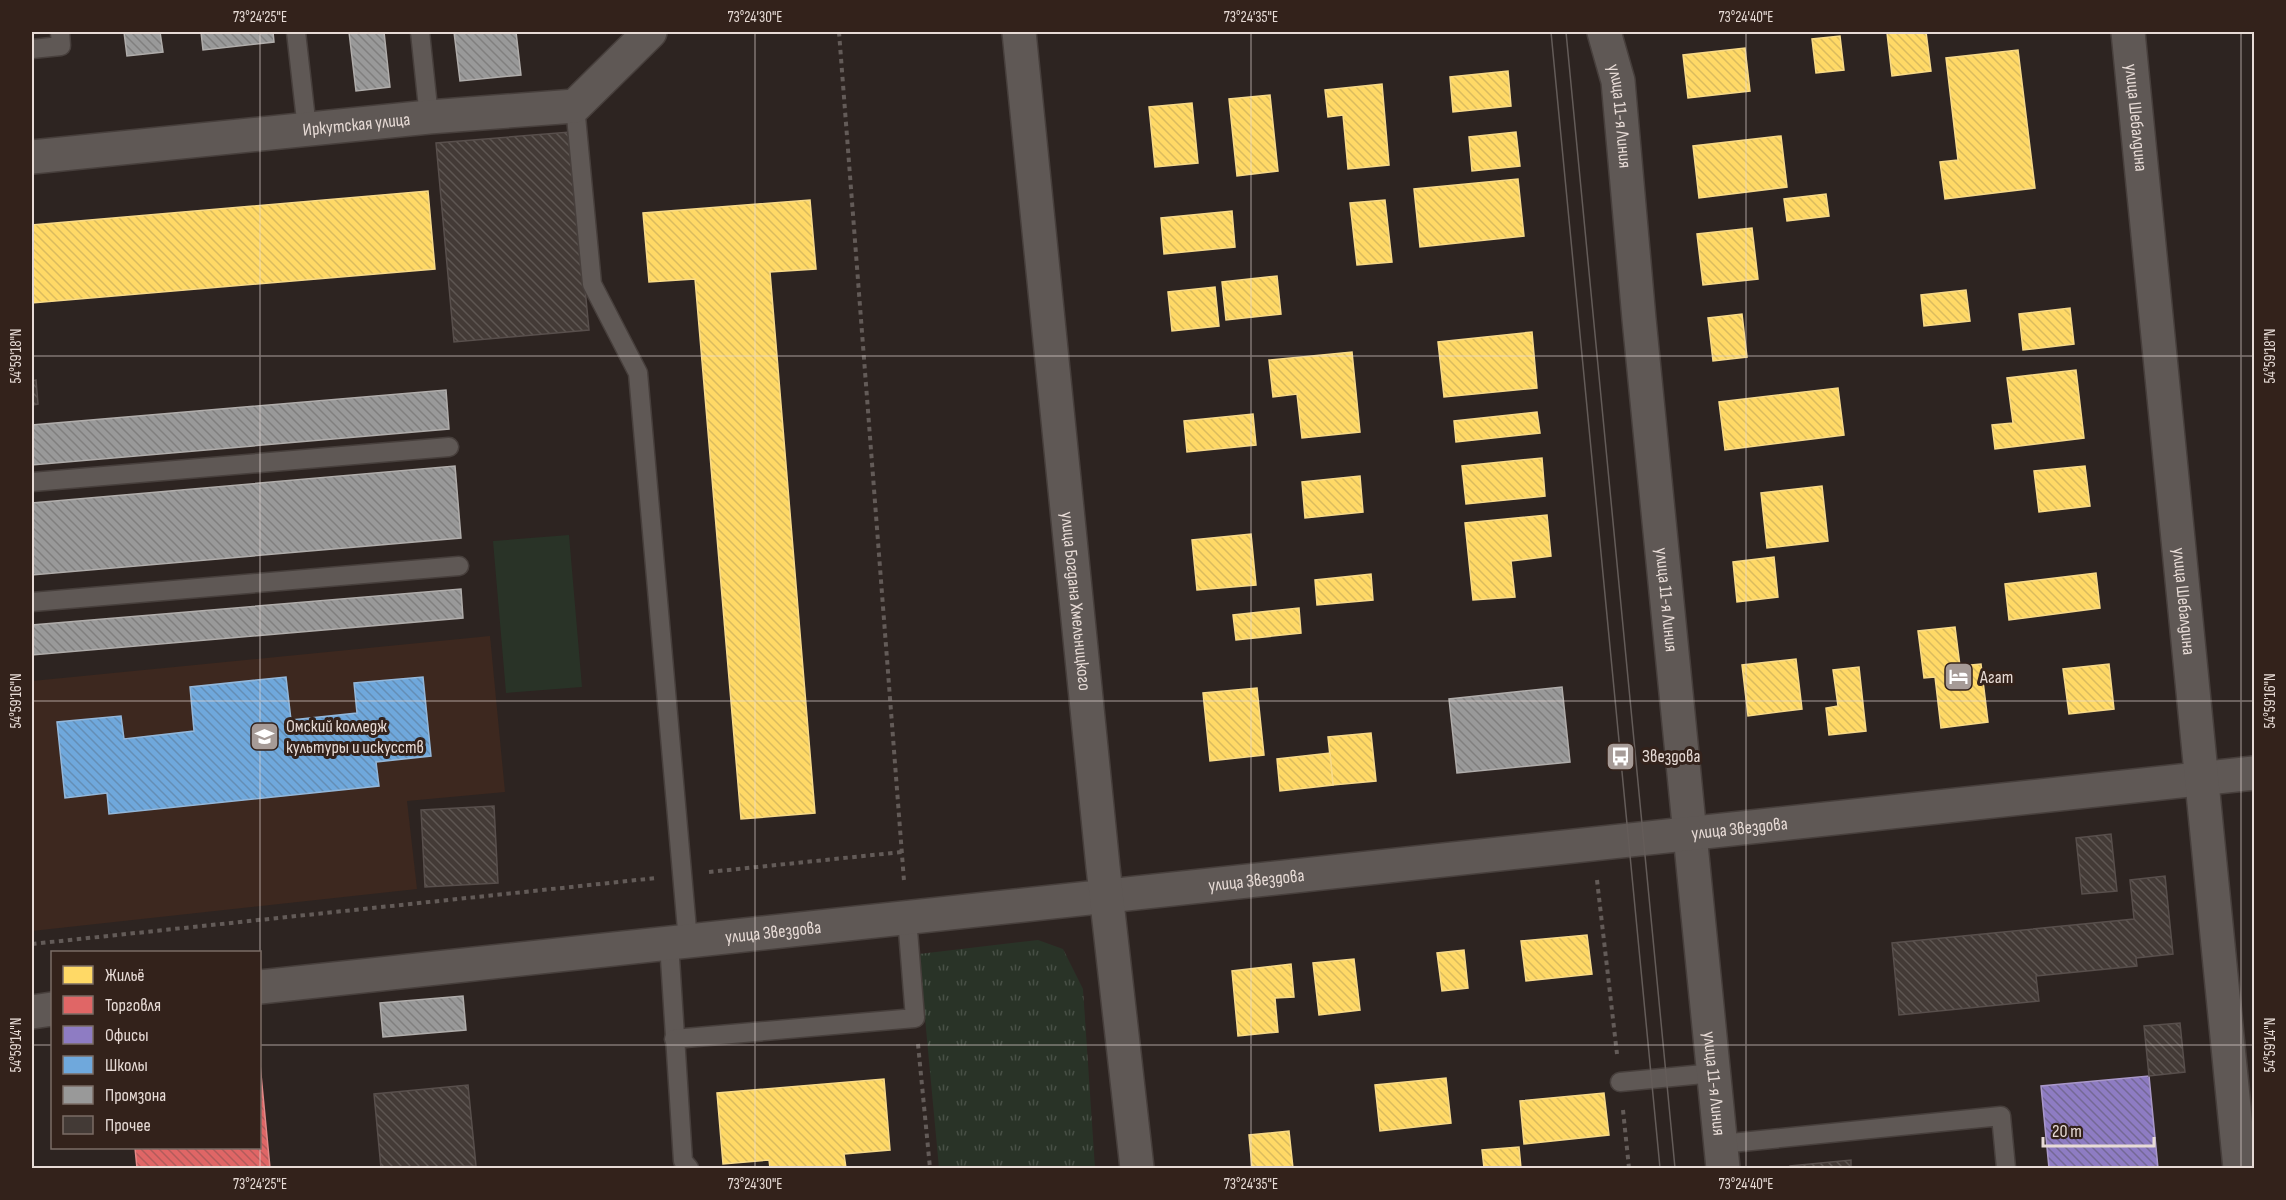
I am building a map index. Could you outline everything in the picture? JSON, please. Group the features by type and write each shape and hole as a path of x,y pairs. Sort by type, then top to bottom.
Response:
{"street":[{"path":"575,106 650,32"},
{"name":"улица Богдана Хмельницкого","path":"1022,32 1103,867 1137,1168"},
{"name":"улица Шебалдина","path":"2128,32 2240,1168"},
{"name":"улица 11-я Линия","path":"1609,34 1618,81 1722,1156"},
{"name":"Иркутская улица","path":"32,157 429,117 575,106"},
{"name":"улица Звездова","path":"261,987 2254,773"},
{"path":"32,1012 51,1010"}],"lane":[{"path":"32,49 61,46 60,32"},
{"path":"296,32 307,129"},
{"path":"420,32 429,117"},
{"path":"575,106 592,284 638,373 682,875 674,1039 683,1161 689,1168"},
{"path":"32,482 449,447"},
{"path":"32,602 459,566"},
{"path":"674,1039 915,1018 907,918"},
{"path":"1620,1082 1714,1073"},
{"path":"1722,1156 2001,1116 2006,1168"}],"path":[{"path":"838,32 907,918"},
{"path":"1593,844 1629,1168"},
{"path":"32,944 902,852"},
{"path":"915,1018 930,1168"}],"shaded area":[{"name":"Омский колледж культуры и искусств","path":"490,636 505,792 407,801 417,889 32,931 32,681"}],"green space":[{"path":"569,535 582,687 506,693 493,541"},
{"path":"1038,940 1063,949 1083,989 1095,1168 939,1168 919,954"}],"building: Жильё":[{"path":"1926,32 1931,71 1892,76 1887,33"},
{"path":"1840,36 1844,70 1816,73 1812,39"},
{"path":"1745,48 1750,91 1688,98 1683,55"},
{"path":"2018,50 2035,188 1945,199 1940,162 1958,160 1946,58"},
{"path":"1508,71 1511,106 1453,112 1450,77"},
{"path":"1382,84 1389,165 1348,169 1343,115 1328,117 1325,90"},
{"path":"1270,95 1278,171 1237,176 1229,99"},
{"path":"1192,103 1198,163 1155,167 1149,107"},
{"path":"1516,132 1520,166 1472,171 1469,137"},
{"path":"1781,136 1787,187 1699,198 1693,146"},
{"path":"1518,179 1524,236 1420,247 1414,189"},
{"path":"428,191 435,269 32,303 32,225"},
{"path":"1826,194 1829,216 1787,221 1784,199"},
{"path":"810,200 816,269 770,272 815,813 741,819 695,279 649,282 643,213"},
{"path":"1385,200 1392,262 1357,265 1350,203"},
{"path":"1232,211 1235,247 1164,254 1161,218"},
{"path":"1752,228 1758,279 1703,285 1697,234"},
{"path":"1277,276 1281,314 1226,320 1222,282"},
{"path":"1215,287 1219,326 1172,331 1168,292"},
{"path":"1966,290 1970,321 1924,326 1921,295"},
{"path":"2070,308 2074,344 2023,350 2019,314"},
{"path":"1742,314 1747,357 1713,361 1708,318"},
{"path":"1532,332 1537,388 1444,397 1438,342"},
{"path":"1352,352 1360,432 1302,438 1297,394 1273,397 1269,360"},
{"path":"2076,370 2084,438 1995,449 1992,425 2013,423 2007,378"},
{"path":"1838,388 1844,435 1725,450 1719,402"},
{"path":"1537,412 1540,433 1456,442 1454,421"},
{"path":"1253,414 1256,445 1187,452 1184,421"},
{"path":"1542,458 1545,496 1466,504 1462,466"},
{"path":"2085,466 2090,506 2039,512 2034,471"},
{"path":"1360,476 1363,512 1305,518 1302,482"},
{"path":"1822,486 1828,541 1767,548 1761,493"},
{"path":"1547,515 1551,556 1511,561 1515,597 1473,600 1465,523"},
{"path":"1251,534 1256,585 1197,590 1192,540"},
{"path":"1774,557 1778,597 1737,602 1733,562"},
{"path":"2096,573 2100,608 2009,620 2005,584"},
{"path":"1371,574 1373,600 1317,605 1315,580"},
{"path":"1299,608 1301,633 1236,640 1233,615"},
{"name":"Агат","path":"1955,627 1960,666 1981,664 1988,722 1941,728 1935,677 1924,678 1918,631"},
{"path":"1796,659 1802,709 1748,716 1742,665"},
{"path":"2109,664 2114,709 2069,714 2063,669"},
{"path":"1859,667 1866,731 1829,735 1826,708 1838,706 1833,670"},
{"path":"1257,688 1264,755 1210,761 1203,693"},
{"path":"1371,733 1376,781 1333,785 1328,737"},
{"path":"1330,753 1333,785 1280,791 1277,759"},
{"path":"1587,935 1592,974 1526,981 1521,941"},
{"path":"1464,950 1468,988 1442,991 1437,953"},
{"path":"1354,959 1360,1010 1319,1015 1313,963"},
{"path":"1291,964 1294,997 1275,998 1278,1032 1238,1036 1232,971"},
{"path":"1446,1078 1451,1123 1380,1131 1375,1085"},
{"path":"884,1079 890,1150 844,1154 846,1168 770,1168 769,1160 723,1164 717,1093"},
{"path":"1604,1093 1609,1135 1524,1144 1520,1101"},
{"path":"1289,1131 1293,1168 1252,1168 1249,1135"},
{"path":"1519,1147 1521,1168 1484,1168 1482,1150"}],"building: Торговля":[{"path":"261,1074 270,1168 137,1168 135,1149 261,1149"}],"building: Офисы":[{"path":"2149,1076 2158,1168 2049,1168 2041,1086"}],"building: Школы":[{"path":"286,677 291,720 357,713 354,683 423,677 431,756 376,762 379,786 109,814 107,793 65,798 57,722 121,716 124,739 194,731 190,687"}],"building: Промзона":[{"path":"124,32 160,32 163,52 127,56"},
{"path":"201,32 273,32 274,42 203,50"},
{"path":"349,32 384,32 390,87 356,91"},
{"path":"454,32 516,32 521,75 460,81"},
{"path":"446,390 449,429 32,465 32,425"},
{"path":"455,466 461,538 32,575 32,503"},
{"path":"461,589 463,618 32,655 32,625"},
{"path":"1562,687 1570,762 1457,773 1449,699"},
{"path":"463,996 466,1030 383,1037 380,1003"}],"building: Прочее":[{"path":"570,132 589,330 454,342 436,143"},
{"path":"36,380 38,404 32,405 32,381"},
{"path":"494,806 498,883 425,887 421,810"},
{"path":"2111,834 2117,891 2082,894 2076,838"},
{"path":"2165,876 2173,954 2136,958 2137,966 2036,976 2039,1001 1899,1015 1892,943 2134,919 2130,880"},
{"path":"2180,1023 2185,1072 2149,1076 2144,1026"},
{"path":"468,1085 476,1166 381,1168 374,1094"},
{"path":"1851,1160 1851,1168 1790,1168 1790,1166"}],"tram line":[{"path":"1551,32 1660,1168"},
{"path":"1566,32 1675,1168"}],"place":[{"name":"Агат","path":"1959,677"},
{"name":"Омский колледж культуры и искусств","path":"265,736"},
{"name":"Звездова","path":"1621,756"}]}
